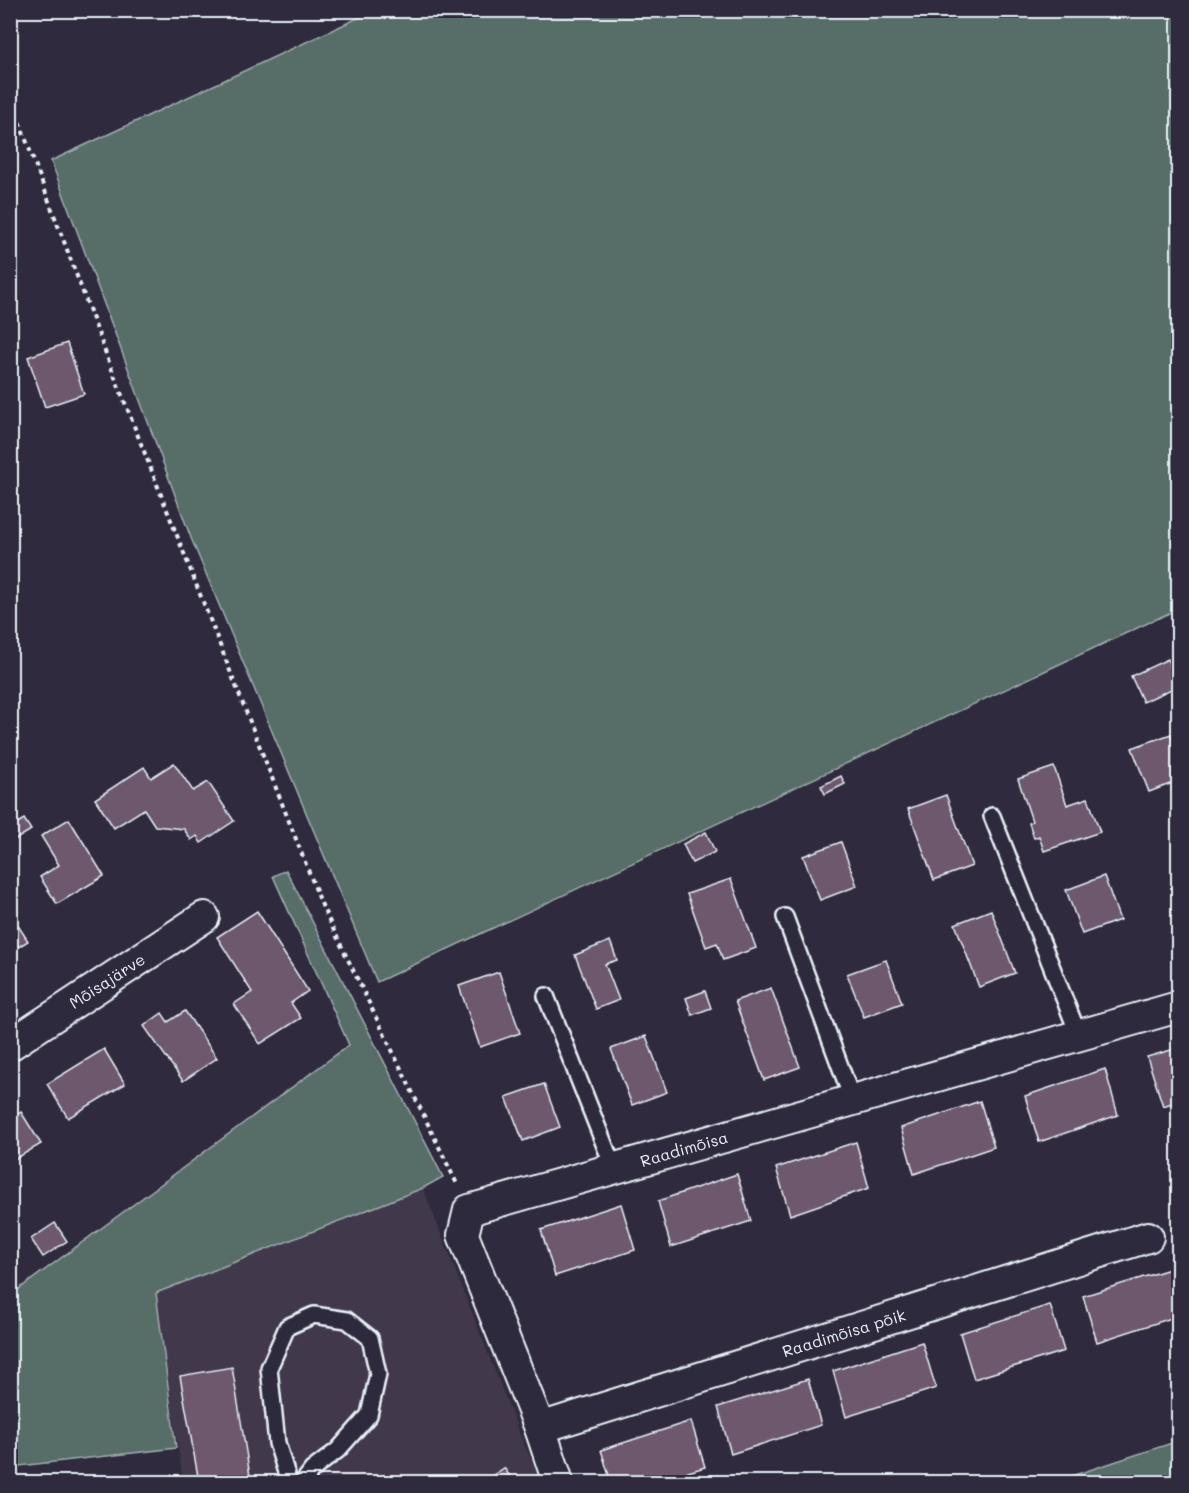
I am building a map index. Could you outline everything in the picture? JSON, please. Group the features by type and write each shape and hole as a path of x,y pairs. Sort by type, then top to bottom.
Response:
{"street":[{"name":"Mõisajärve","path":"10,1045 204,917"},
{"name":"Raadimõisa","path":"470,1210 1179,1007"},
{"path":"470,1210 463,1235 540,1428 558,1482"},
{"name":"Raadimõisa põik","path":"540,1428 1148,1237"}],"lane":[{"path":"992,816 1079,1036"},
{"path":"785,917 853,1101"},
{"path":"546,996 614,1169"},
{"path":"289,1482 277,1443 269,1368 287,1327 314,1316 346,1320 370,1338 378,1374 369,1415 338,1450 312,1470 303,1482"}],"path":[{"path":"10,97 109,362 323,908 470,1210"}],"shaded area":[{"path":"423,1188 520,1435 541,1482 183,1482 156,1293"}],"green space":[{"path":"375,10 1178,11 1178,609 377,982 191,538 51,161"},
{"path":"286,870 443,1177 423,1188 156,1293 176,1448 11,1467 11,1295 349,1045 273,876"},
{"path":"1178,1441 1178,1482 1053,1482"}],"building":[{"path":"67,343 84,394 45,407 28,357"},
{"path":"1168,659 1178,680 1178,686 1143,702 1131,676"},
{"path":"1171,734 1178,755 1178,781 1149,792 1132,748"},
{"path":"174,763 193,791 208,782 234,821 201,843 197,836 191,840 184,829 155,826 144,809 114,828 95,799 144,767 151,778"},
{"path":"1054,767 1067,805 1088,798 1100,832 1044,851 1039,836 1034,838 1029,823 1032,821 1018,779"},
{"path":"841,776 845,784 825,794 821,786"},
{"path":"946,795 972,866 934,880 908,809"},
{"path":"24,819 31,830 10,843 10,828"},
{"path":"69,819 104,876 57,904 40,877 59,865 41,836"},
{"path":"706,832 715,852 692,863 683,844"},
{"path":"841,842 857,886 820,900 803,856"},
{"path":"1104,876 1120,920 1082,934 1066,890"},
{"path":"731,879 756,948 723,960 717,943 706,947 687,894"},
{"path":"991,910 1015,973 979,987 955,924"},
{"path":"257,911 308,991 291,1003 301,1018 260,1044 234,1004 252,992 217,937"},
{"path":"10,913 28,941 10,952"},
{"path":"610,941 617,960 605,964 619,1000 596,1009 575,955"},
{"path":"886,960 902,1003 864,1017 847,974"},
{"path":"499,972 520,1033 480,1047 459,986"},
{"path":"771,988 800,1067 764,1080 735,1001"},
{"path":"705,991 711,1008 692,1015 686,998"},
{"path":"185,1011 217,1058 183,1081 144,1026 162,1013 168,1022"},
{"path":"646,1036 667,1092 632,1105 611,1049"},
{"path":"1178,1048 1178,1101 1163,1106 1147,1057"},
{"path":"104,1049 125,1084 68,1118 47,1084"},
{"path":"1105,1069 1118,1115 1039,1142 1025,1096"},
{"path":"544,1084 560,1127 523,1141 506,1097"},
{"path":"980,1101 994,1147 914,1174 901,1128"},
{"path":"21,1112 41,1144 10,1162 10,1118"},
{"path":"856,1142 869,1188 790,1215 776,1168"},
{"path":"737,1174 751,1221 671,1247 658,1201"},
{"path":"621,1204 635,1250 555,1276 541,1230"},
{"path":"55,1223 67,1241 43,1257 31,1239"},
{"path":"1173,1268 1178,1286 1178,1316 1097,1342 1083,1296"},
{"path":"1050,1305 1064,1351 974,1379 960,1333"},
{"path":"922,1342 936,1388 846,1417 833,1371"},
{"path":"232,1367 251,1482 199,1482 180,1376"},
{"path":"808,1379 821,1425 731,1454 718,1407"},
{"path":"691,1421 705,1467 655,1482 611,1482 601,1450"},
{"path":"504,1468 514,1482 483,1482"}]}
